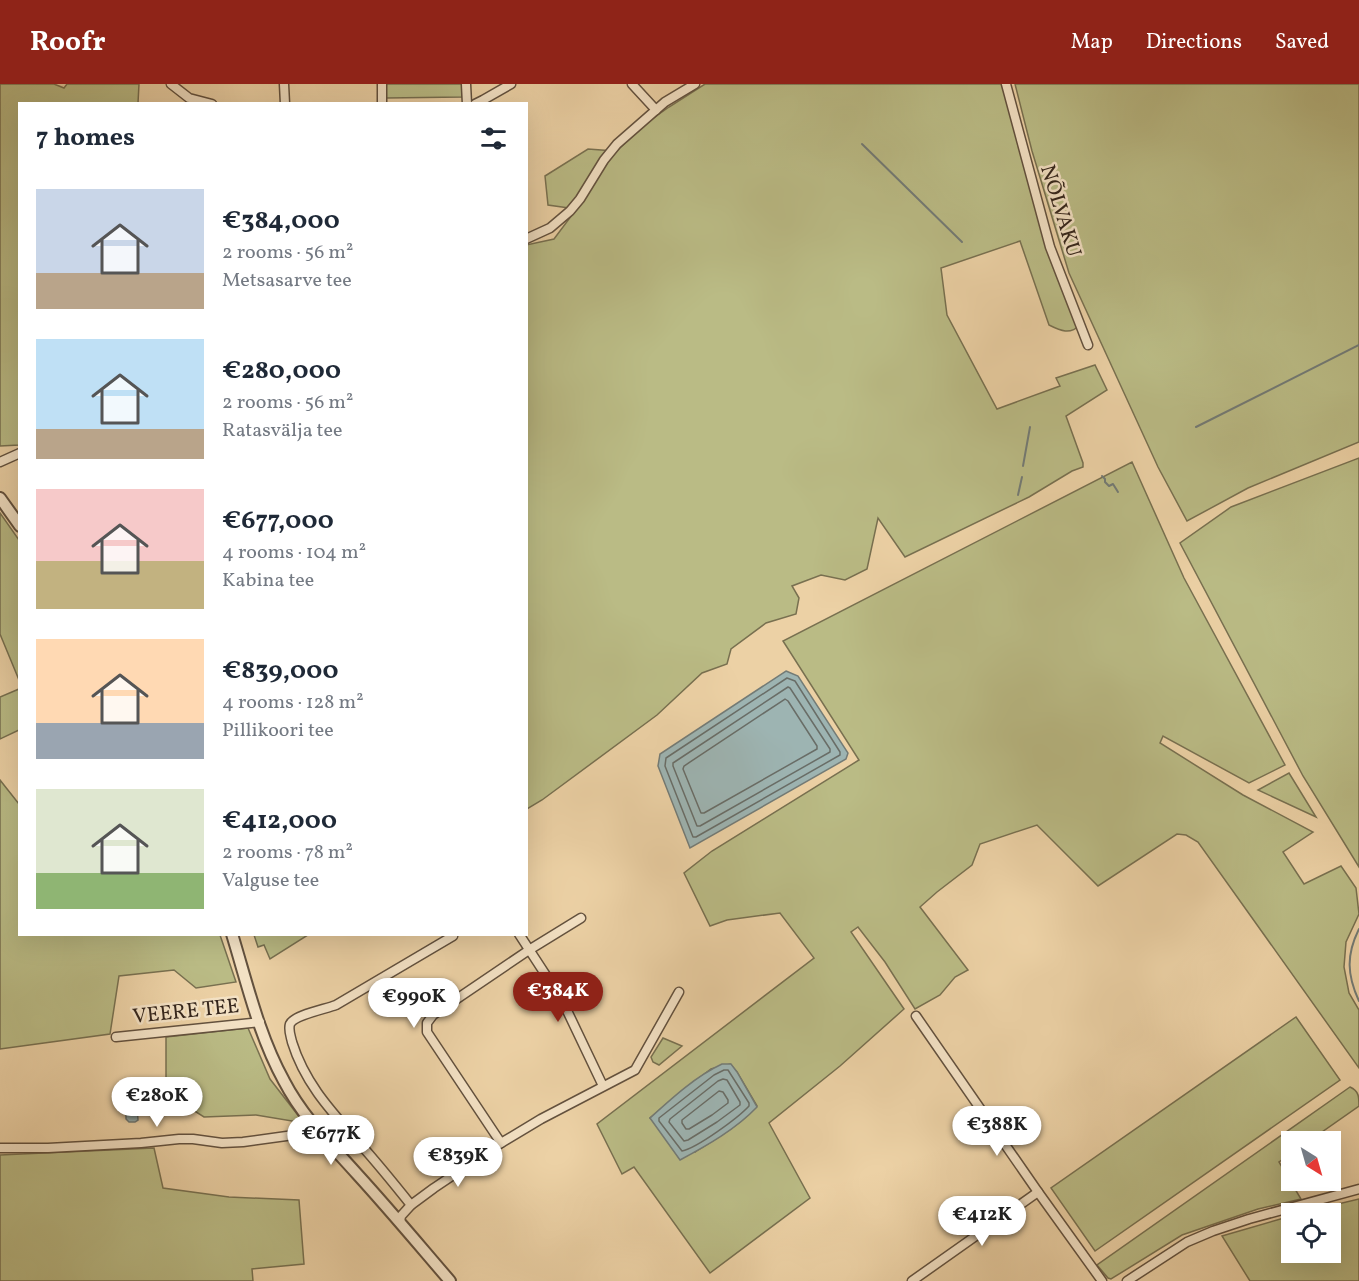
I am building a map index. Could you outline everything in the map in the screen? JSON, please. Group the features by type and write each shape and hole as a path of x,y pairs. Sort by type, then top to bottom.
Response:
{"street":[{"path":"171,84 189,99 203,102"},
{"path":"284,84 285,102"},
{"path":"382,84 382,102"},
{"path":"466,84 467,102"},
{"path":"479,102 511,84"},
{"path":"632,84 656,110"},
{"path":"528,238 550,228 570,212 617,144 656,110 695,84"},
{"name":"NÕLVAKU","path":"1006,84 1050,247 1088,345"},
{"path":"0,462 18,454"},
{"path":"0,498 18,523"},
{"path":"501,1143 427,1032 427,1023 432,1015 580,918"},
{"path":"233,936 276,1065 295,1100 317,1129 450,1281"},
{"path":"411,1205 312,1086 296,1056 289,1028 293,1019 336,1005 453,936"},
{"path":"520,936 562,1000 603,1086"},
{"path":"400,1222 401,1216 411,1205 501,1143 635,1070 679,992"},
{"path":"916,1016 1102,1281"},
{"name":"VEERE TEE","path":"116,1037 260,1022"},
{"path":"0,1148 48,1148 179,1139 222,1143 243,1142 301,1134 317,1129"},
{"path":"1127,1281 1187,1242 1213,1231 1359,1189"},
{"path":"912,1281 1038,1192"}],"green space":[{"path":"0,84 54,84 64,88 67,84 139,84 138,102 18,102 18,445 0,446"},
{"path":"386,84 462,84 462,97 386,98"},
{"path":"705,84 1004,84 1045,234 1080,325 1073,330 1065,331 1049,325 1020,241 941,268 947,315 997,409 1060,386 1056,378 1095,365 1107,390 1066,416 1083,467 1072,471 1029,497 905,557 878,518 867,569 845,580 821,575 792,586 799,598 796,614 766,623 731,649 727,664 702,673 657,715 528,808 528,245 554,239 578,207 548,205 545,176 588,149 614,151 611,156 648,122"},
{"path":"1015,84 1359,84 1359,442 1248,488 1187,521 1158,467 1069,273 1032,151"},
{"path":"1359,458 1359,867 1303,776 1180,543 1231,507"},
{"path":"1132,462 1184,578 1285,765 1249,783 1163,736 1160,743 1243,795 1313,832 1283,852 1304,884 1341,866 1356,888 1359,914 1346,942 1344,967 1349,993 1359,1010 1359,1068 1198,842 1186,835 1177,834 1098,886 1037,825 980,844 972,865 920,907 968,970 955,977 940,995 915,1009 885,962 858,927 851,932 904,1009 840,1066 769,1123 810,1198 710,1273 634,1167 622,1174 597,1124 814,958 780,913 727,920 710,926 684,873 712,851 859,760 783,641","holes":["730,1064 757,1106 735,1126 695,1152 650,1118 711,1069"]},
{"path":"0,513 18,539 18,678 0,634"},
{"path":"18,689 18,730 0,739 0,697"},
{"path":"1289,773 1316,817 1258,790"},
{"path":"0,780 18,803 18,936 220,936 236,982 196,988 174,970 119,976 110,1034 0,1049"},
{"path":"255,936 306,936 270,959 264,945 258,947"},
{"path":"1296,1017 1340,1080 1095,1251 1051,1188"},
{"path":"248,1028 270,1079 304,1123 256,1115 204,1117 166,1093 166,1037"},
{"path":"663,1038 682,1046 659,1065 653,1062 651,1057"},
{"path":"1350,1087 1358,1095 1359,1106 1323,1131 1287,1131"},
{"path":"1281,1136 1281,1161 1279,1162 1281,1191 1296,1191 1301,1199 1258,1209 1182,1235 1111,1279 1097,1265"},
{"path":"154,1148 163,1188 229,1197 299,1200 304,1264 252,1269 253,1281 0,1281 0,1155"},
{"path":"1359,1199 1359,1281 1250,1281 1222,1236 1281,1219 1281,1263 1341,1263 1341,1203"}],"water":[{"path":"786,671 798,676 848,753 846,759 690,848 658,766 660,754"},
{"path":"722,1064 731,1064 757,1107 731,1129 680,1160 650,1118 694,1081"},
{"path":"130,1104 137,1107 138,1120 135,1122 129,1122 126,1119 126,1107"}],"waterway":[{"path":"862,144 962,242"},
{"path":"1196,427 1359,345"},
{"path":"1023,466 1030,427"},
{"path":"1102,476 1105,482 1109,486 1113,484 1118,492"},
{"path":"1018,495 1022,477"},
{"path":"1359,929 1350,956 1350,974 1359,1001"}]}
